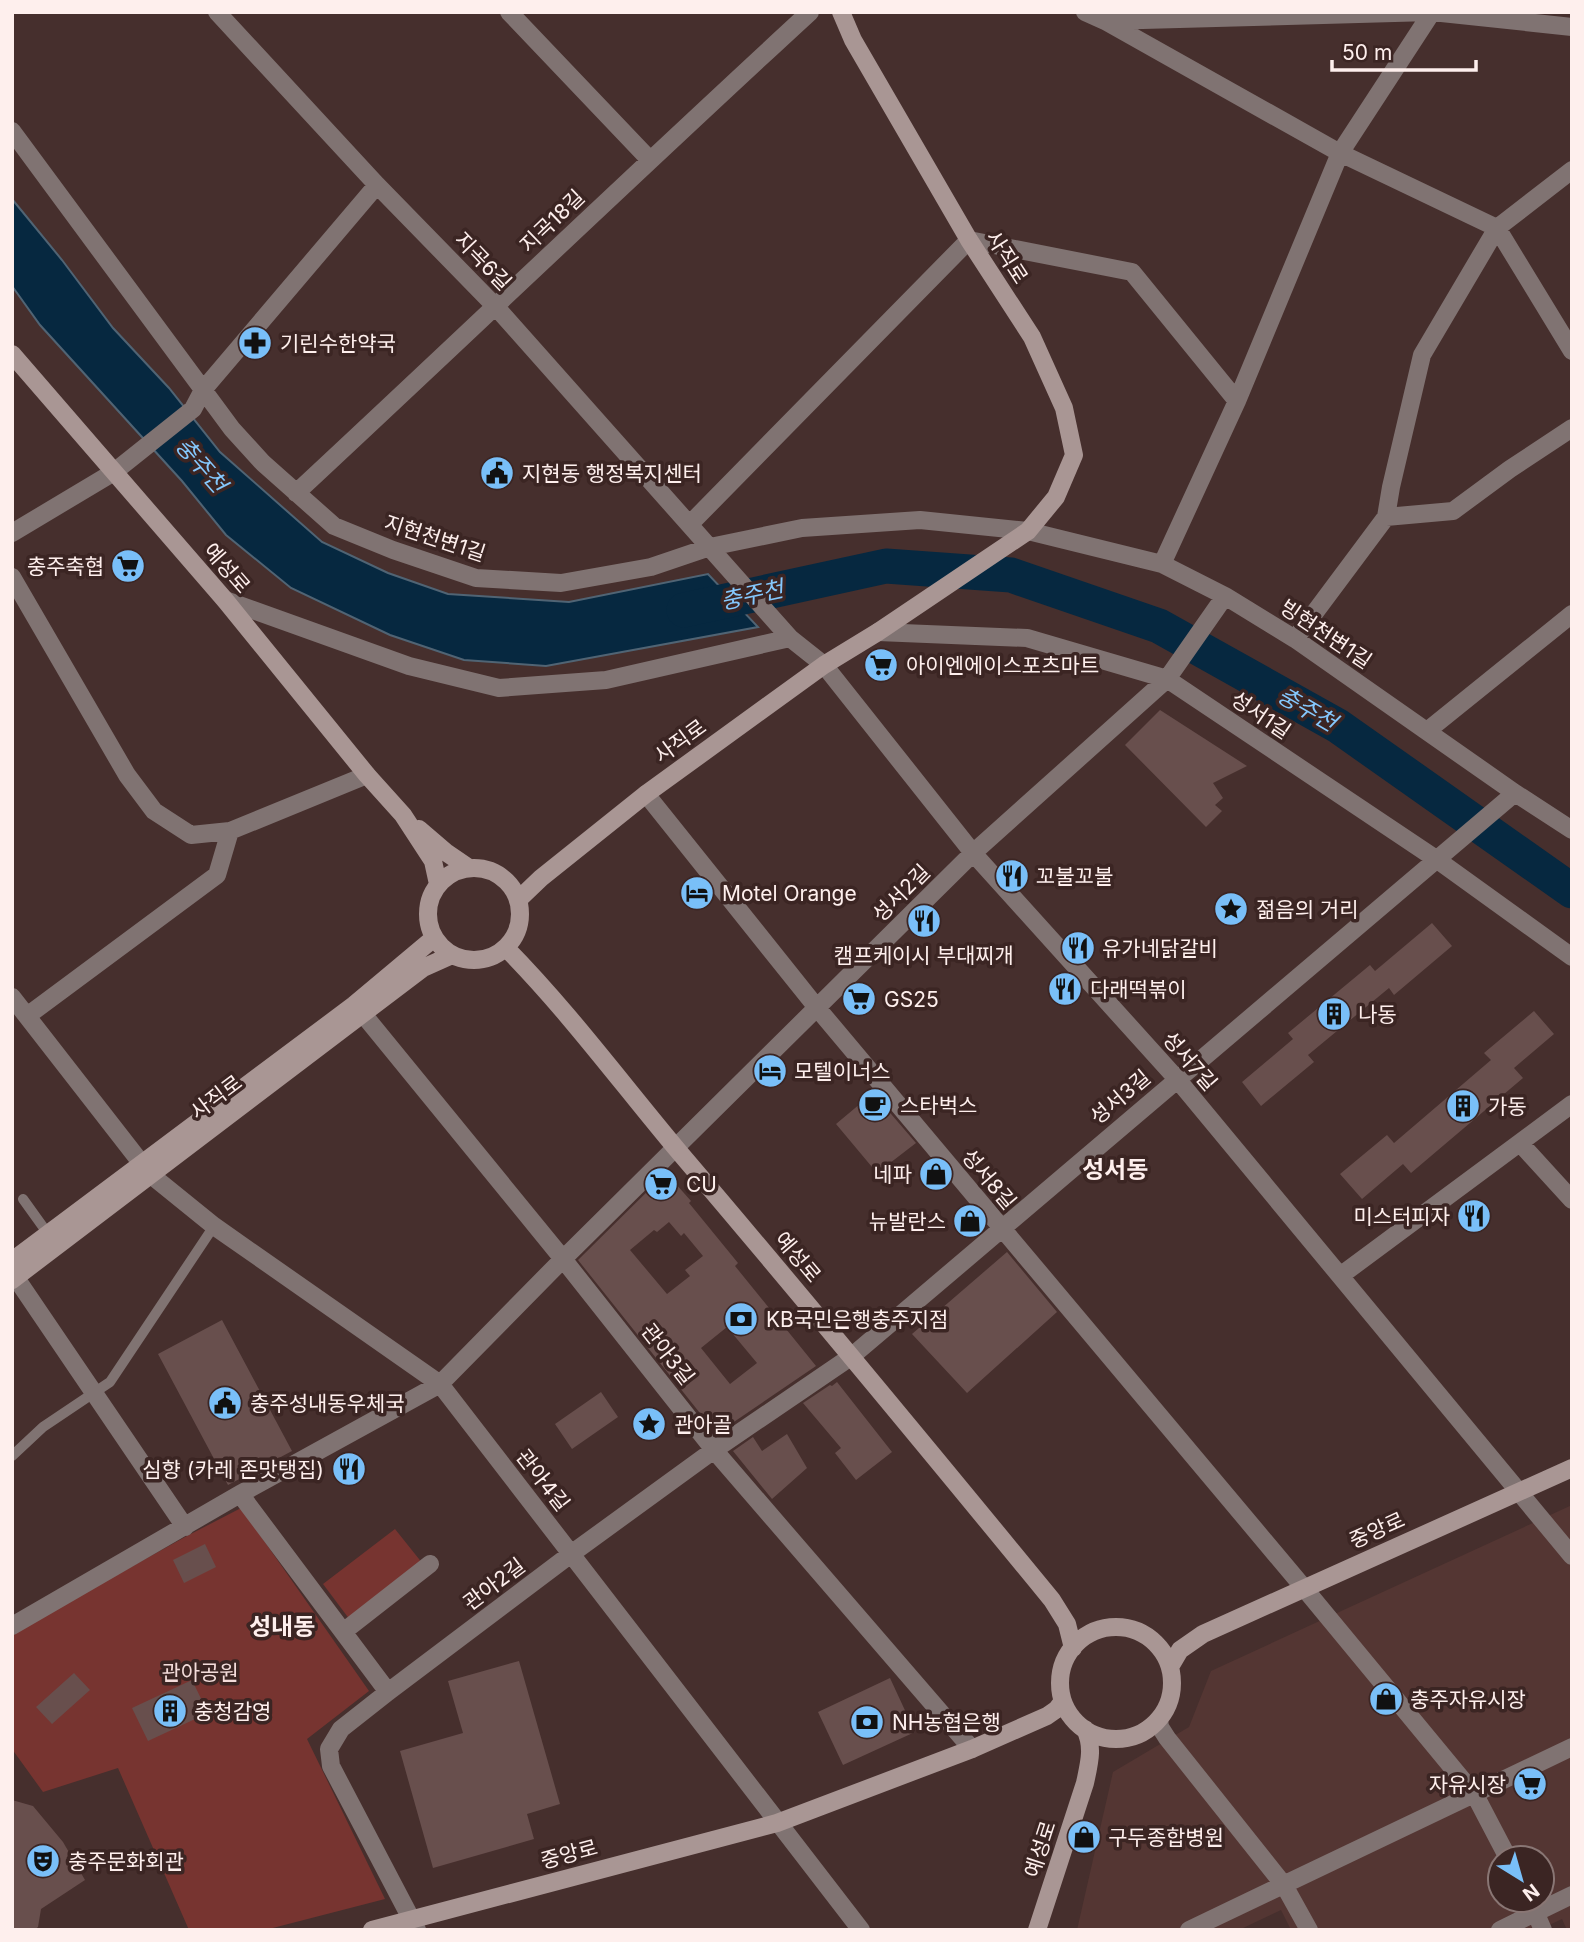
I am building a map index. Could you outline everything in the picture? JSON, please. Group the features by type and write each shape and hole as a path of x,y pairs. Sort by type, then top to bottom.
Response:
{"street":[{"name":"지곡6길","path":"217,12 377,185 496,307 790,638"},
{"path":"509,12 649,159"},
{"name":"지곡18길","path":"296,493 496,307 649,159 810,12"},
{"name":"사직로","path":"518,900 541,878 646,794 824,665 1028,531 1056,498 1074,455 1064,408 1032,337 969,240 853,40 841,12"},
{"path":"1085,12 1110,17 1431,12 1572,27"},
{"path":"1162,564 1237,401 1340,153 1431,12"},
{"path":"1110,17 1340,153 1497,228 1572,351"},
{"name":"지현천변1길","path":"12,131 232,429 263,463 334,526 393,550 476,578 561,583 651,567 710,547 802,528 920,520 1028,531"},
{"path":"1295,639 1386,517 1422,355 1497,228 1572,170"},
{"path":"12,533 114,472 193,409 203,390 377,185"},
{"path":"690,524 969,240 1132,272 1237,401"},
{"name":"예성로","path":"12,354 225,600 367,775 403,815"},
{"path":"1386,517 1453,511 1572,428"},
{"name":"빙현천변1길","path":"1028,531 1162,564 1225,596 1295,639 1572,830"},
{"path":"12,577 127,775 154,811 191,835 230,831 367,775"},
{"name":"성서2길","path":"12,1626 240,1494 440,1384 973,853 1167,679 1225,596"},
{"path":"225,600 409,666 499,688 607,680 790,638"},
{"path":"1427,731 1572,614"},
{"name":"성서1길","path":"878,632 1027,638 1167,679 1436,859 1572,957"},
{"name":"성서7길","path":"790,638 824,665 973,853 1177,1079 1572,1556"},
{"name":"성서3길","path":"852,1356 1515,793"},
{"name":"성서8길","path":"646,794 818,1009 1475,1794 1501,1844"},
{"path":"403,815 469,868"},
{"path":"403,815 433,860 438,884"},
{"path":"27,1016 217,875 230,831"},
{"path":"480,868 493,872 504,878 513,888 518,900 519,926 514,938 494,956 466,960 452,955 439,945 429,928 428,904 432,894 438,884 457,870 480,868"},
{"name":"사직로","path":"146,1170 434,938"},
{"name":"예성로","path":"506,948 552,997 1052,1600 1067,1624 1073,1648"},
{"name":"사직로","path":"13,1273 146,1170 423,968 452,955"},
{"name":"관아4길","path":"12,997 146,1170 214,1226 440,1384 777,1823"},
{"name":"관아3길","path":"363,1014 563,1259 714,1450 972,1749"},
{"path":"1340,1276 1572,1104"},
{"path":"1520,1143 1571,1200"},
{"path":"13,1273 185,1527"},
{"name":"관아2길","path":"414,1925 331,1766 329,1749 341,1729 571,1554 714,1450 852,1356"},
{"name":"중앙로","path":"1170,1667 1180,1650 1203,1634 1572,1468"},
{"path":"240,1494 388,1692"},
{"path":"343,1632 430,1564"},
{"name":"예성로","path":"1052,1600 1079,1624 1098,1631"},
{"path":"1109,1628 1125,1628 1149,1638 1162,1651 1170,1667 1172,1685 1168,1703 1153,1724 1131,1737 1101,1737 1085,1729 1066,1707 1061,1687 1066,1660 1073,1648 1084,1638 1109,1628"},
{"name":"중앙로","path":"1149,1638 1175,1640 1203,1634"},
{"name":"중앙로","path":"372,1930 414,1925 777,1823 972,1749 1066,1707"},
{"path":"1153,1724 1160,1727 1284,1885 1309,1930"},
{"name":"예성로","path":"1037,1930 1085,1783 1090,1746 1085,1729"},
{"name":"예성로","path":"1085,1783 1099,1757 1118,1739"},
{"path":"1189,1930 1572,1747"},
{"path":"777,1823 860,1930"},
{"path":"1500,1930 1522,1914"}],"lane":[{"path":"23,1199 53,1240"},
{"path":"12,1456 44,1427 110,1382 214,1226"}],"shaded area":[{"name":"충주자유시장","path":"1572,1505 1572,1930 1567,1930 1562,1919 1539,1930 1291,1930 1281,1910 1239,1930 1077,1930 1113,1772 1189,1727 1211,1671"}],"green space":[{"name":"관아공원","path":"241,1508 369,1691 307,1739 385,1899 265,1930 189,1930 118,1768 43,1792 12,1749 12,1633"},
{"path":"395,1529 423,1564 350,1620 323,1584"}],"water":[{"path":"12,199 113,328 169,388 220,452 322,542 388,573 448,594 569,602 708,574 758,627 546,666 464,660 390,635 291,588 226,535 182,481 40,325 12,286"}],"building":[{"path":"1160,710 1247,766 1213,783 1223,798 1215,805 1222,811 1206,827 1125,745"},
{"name":"나동","path":"1432,923 1452,946 1394,995 1389,988 1308,1055 1314,1062 1261,1106 1242,1082 1293,1039 1288,1033 1370,965 1375,971"},
{"name":"가동","path":"1534,1011 1554,1034 1514,1068 1523,1078 1411,1173 1403,1164 1362,1199 1340,1174 1387,1135 1394,1143 1491,1060 1484,1053"},
{"path":"873,1093 916,1143 877,1173 836,1124"},
{"path":"668,1175 691,1201 689,1203 738,1263 735,1266 816,1366 725,1428 711,1427 578,1260 663,1176","holes":["669,1222 681,1236 684,1233 703,1256 685,1270 690,1276 667,1294 630,1250 654,1230 657,1232","727,1327 757,1363 730,1384 701,1348"]},
{"path":"1007,1252 1057,1312 967,1393 912,1334"},
{"name":"충주성내동우체국","path":"222,1320 292,1451 228,1485 158,1354"},
{"path":"837,1382 892,1452 856,1480 835,1453 841,1448 803,1403"},
{"path":"601,1392 618,1417 572,1449 555,1424"},
{"path":"787,1434 807,1468 772,1499 733,1451 753,1437 762,1451"},
{"path":"205,1544 216,1567 184,1583 173,1560"},
{"path":"519,1661 560,1804 527,1814 534,1839 433,1868 400,1751 463,1733 448,1681"},
{"path":"74,1673 90,1690 52,1724 36,1707"},
{"name":"NH농협은행","path":"890,1678 915,1732 843,1765 818,1712"},
{"name":"충청감영","path":"192,1680 208,1713 148,1741 132,1708"},
{"name":"충주문화회관","path":"12,1800 33,1806 63,1842 85,1880 41,1909 38,1927 34,1930 12,1930"}],"waterway":[{"name":"충주천","path":"684,610 886,566 1011,575 1159,626 1338,726 1572,891"}],"place":[{"name":"기린수한약국","path":"255,343"},
{"name":"지현동 행정복지센터","path":"497,473"},
{"name":"충주축협","path":"128,566"},
{"name":"아이엔에이스포츠마트","path":"881,665"},
{"name":"꼬불꼬불","path":"1012,876"},
{"name":"Motel Orange","path":"697,893"},
{"name":"젊음의 거리","path":"1231,909"},
{"name":"캠프케이시 부대찌개","path":"924,921"},
{"name":"유가네닭갈비","path":"1078,948"},
{"name":"다래떡볶이","path":"1065,989"},
{"name":"GS25","path":"859,999"},
{"name":"나동","path":"1334,1014"},
{"name":"모텔이너스","path":"770,1071"},
{"name":"스타벅스","path":"875,1105"},
{"name":"가동","path":"1463,1106"},
{"name":"네파","path":"936,1174"},
{"name":"CU","path":"661,1184"},
{"name":"미스터피자","path":"1474,1216"},
{"name":"뉴발란스","path":"970,1221"},
{"name":"KB국민은행충주지점","path":"741,1319"},
{"name":"충주성내동우체국","path":"225,1403"},
{"name":"관아골","path":"649,1424"},
{"name":"심향 (카레 존맛탱집)","path":"349,1469"},
{"name":"충주자유시장","path":"1386,1699"},
{"name":"충청감영","path":"170,1711"},
{"name":"NH농협은행","path":"867,1722"},
{"name":"자유시장","path":"1530,1784"},
{"name":"구두종합병원","path":"1084,1837"},
{"name":"충주문화회관","path":"43,1861"}],"district":[{"name":"성서동","path":"1115,1169"},
{"name":"성내동","path":"282,1626"}]}
